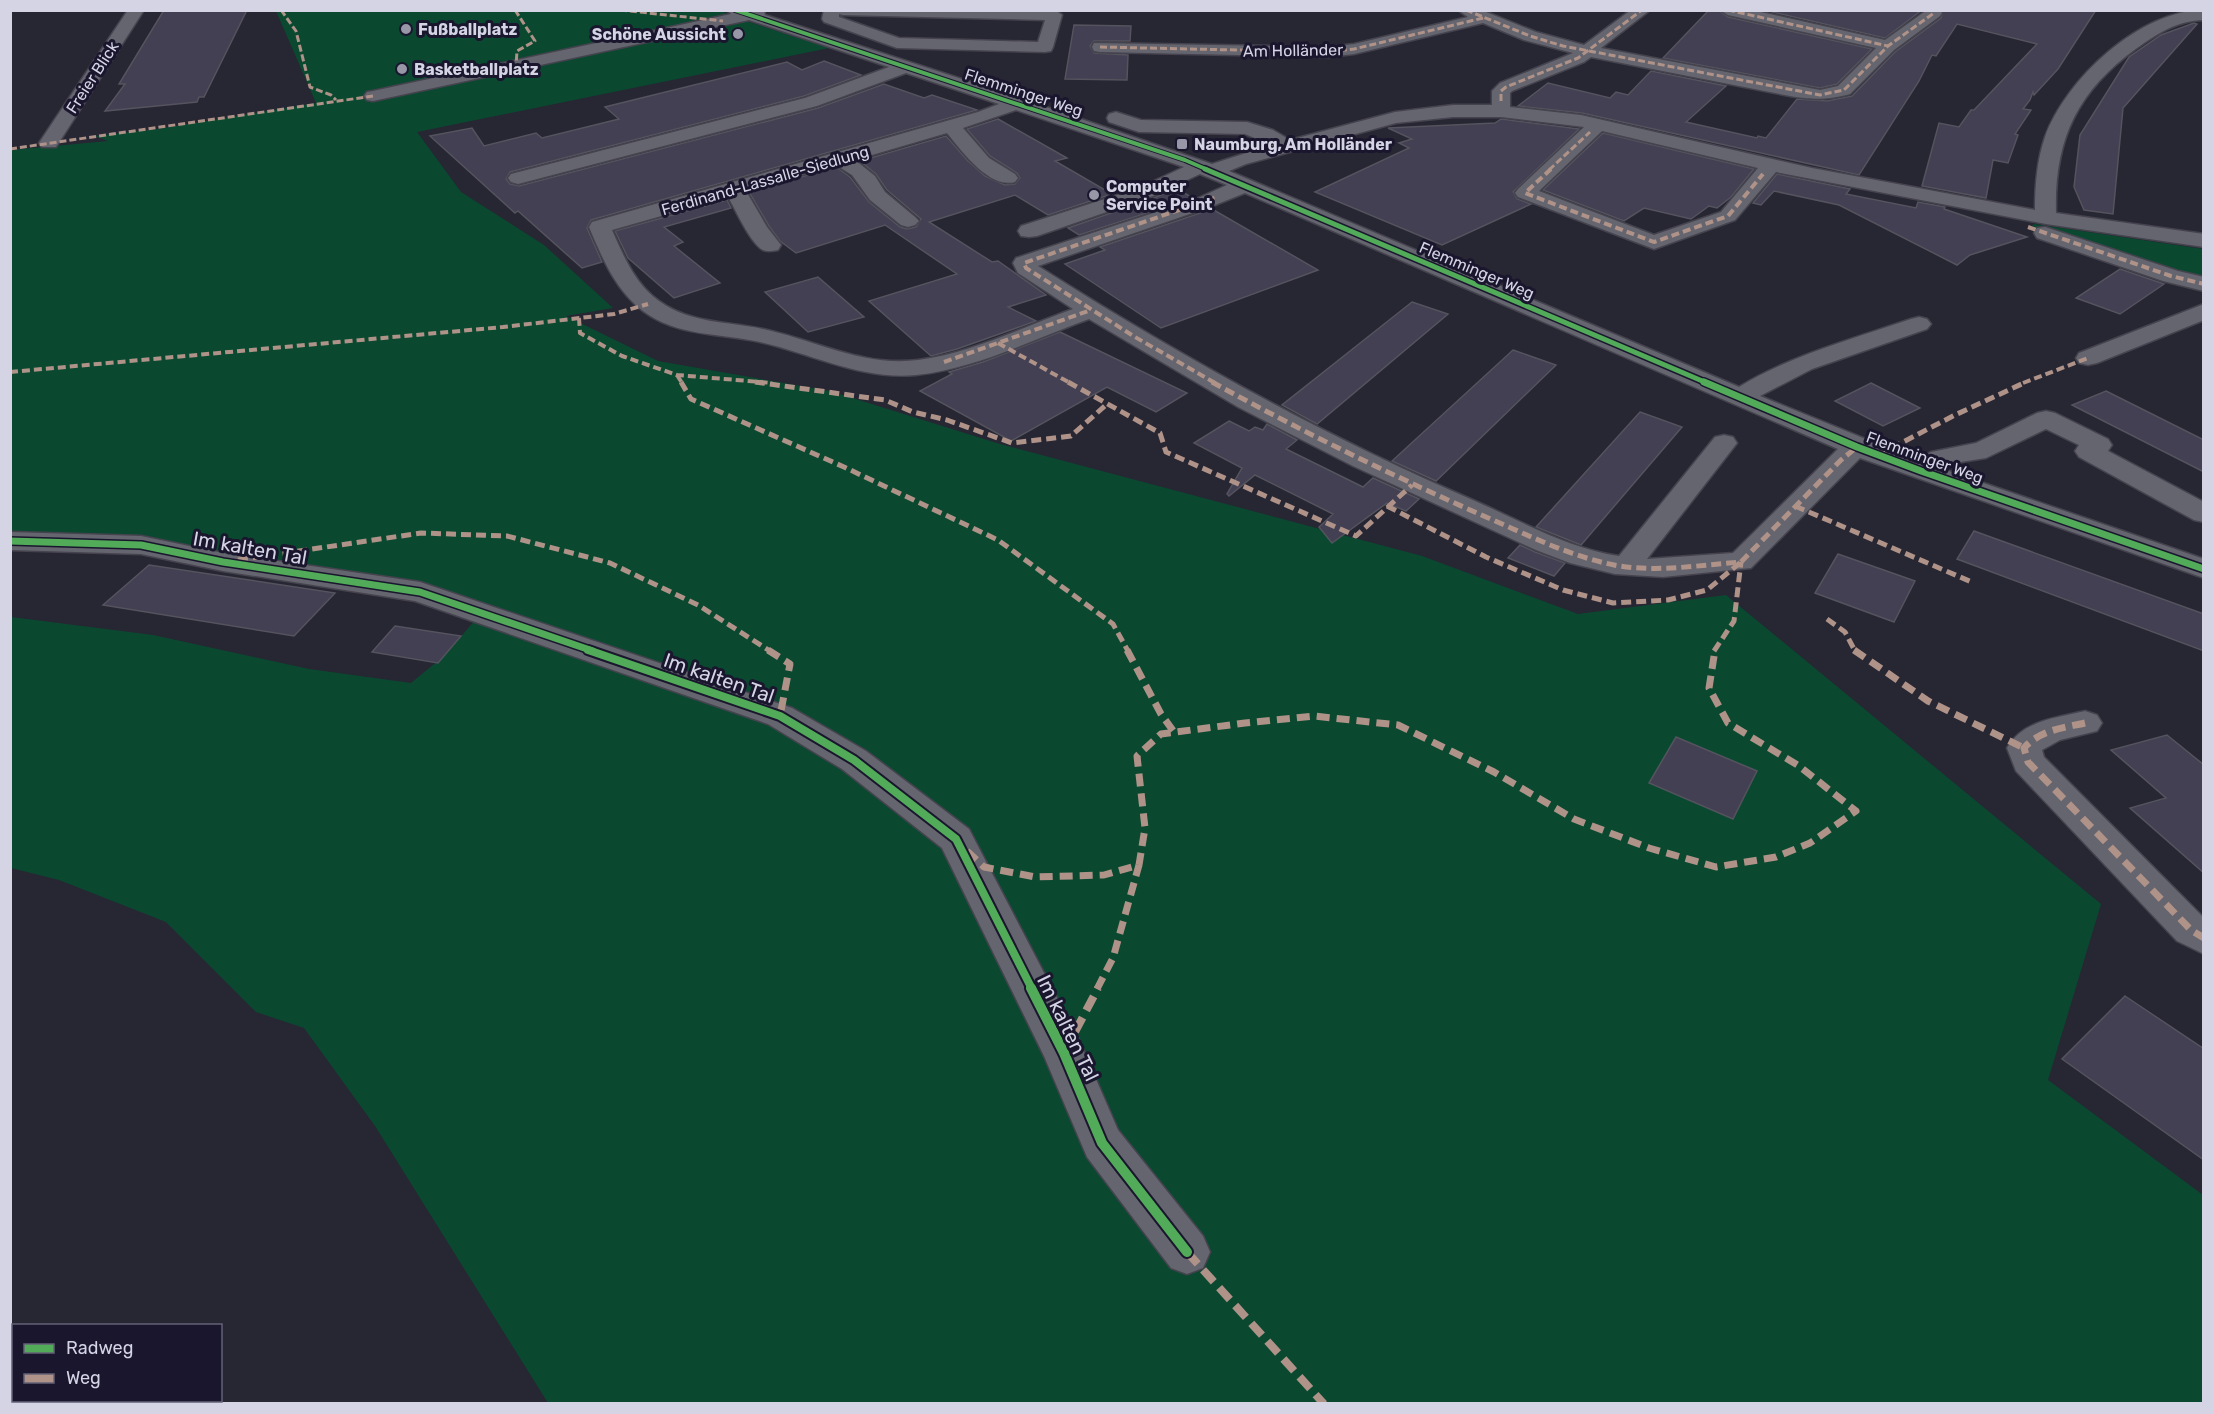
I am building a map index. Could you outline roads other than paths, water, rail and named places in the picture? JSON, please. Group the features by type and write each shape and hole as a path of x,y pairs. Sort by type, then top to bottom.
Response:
{"street":[{"name":"Freier Blick","path":"49,143 135,10"},
{"path":"373,96 740,13 767,10"},
{"path":"832,10 830,19 897,43 1045,46 1054,15 843,10"},
{"path":"1466,10 1546,42 1587,52 1790,92 1820,95 1844,90 1888,46 1934,13"},
{"path":"1501,111 1501,91 1506,87 1561,66 1587,52 1642,10"},
{"path":"1728,10 1888,46"},
{"name":"Flemminger Weg","path":"740,13 1017,103 1207,168 1857,447 2204,569"},
{"path":"2046,218 2047,169 2052,142 2064,114 2082,87 2116,54 2144,36 2177,19 2204,15"},
{"name":"Am Holländer","path":"1100,47 1328,52 1354,49 1484,18"},
{"path":"518,178 811,102 906,67"},
{"path":"981,75 1139,126 1248,128 1266,134 1287,147"},
{"name":"Ferdinand-Lassalle-Siedlung","path":"1017,103 951,126 600,227 623,277 648,304 673,321 706,330 763,336 852,363 916,368 944,362 1091,310"},
{"path":"1029,231 1146,192 1207,168 1412,115 1453,111 1501,111 1561,117 1598,124 1771,165 1996,209 2204,241"},
{"path":"1598,124 1524,193 1654,242 1728,216 1771,165"},
{"path":"951,126 982,162 1008,178"},
{"path":"839,158 863,176 877,196 908,221"},
{"name":"Flemminger Weg","path":"1246,185 1203,203 1030,259 1024,263 1026,268 1091,310 1211,381 1369,465 1596,561 1632,567 1674,568 1742,562 1857,447"},
{"path":"734,189 758,230 770,245"},
{"path":"1996,209 2000,216 2028,227 2171,276 2204,284"},
{"path":"2088,358 2204,310"},
{"path":"1741,397 1756,386 1789,371 1919,324"},
{"path":"1921,471 1940,456 1978,451 2046,419 2099,445 2088,451 2204,514"},
{"path":"1632,567 1632,560 1636,552 1724,443"},
{"name":"Im kalten Tal","path":"10,541 141,545 223,562 420,592 780,717 854,760 956,839 1064,1053 1102,1143 1187,1252"},
{"path":"2085,723 2046,732 2028,742 2024,748 2028,762 2191,930 2204,938"}],"place":[{"name":"Fußballplatz","path":"406,29"},
{"name":"Schöne Aussicht","path":"738,34"},
{"name":"Basketballplatz","path":"402,69"},
{"name":"Naumburg, Am Holländer","path":"1182,144"},
{"name":"Computer Service Point","path":"1094,195"}]}
